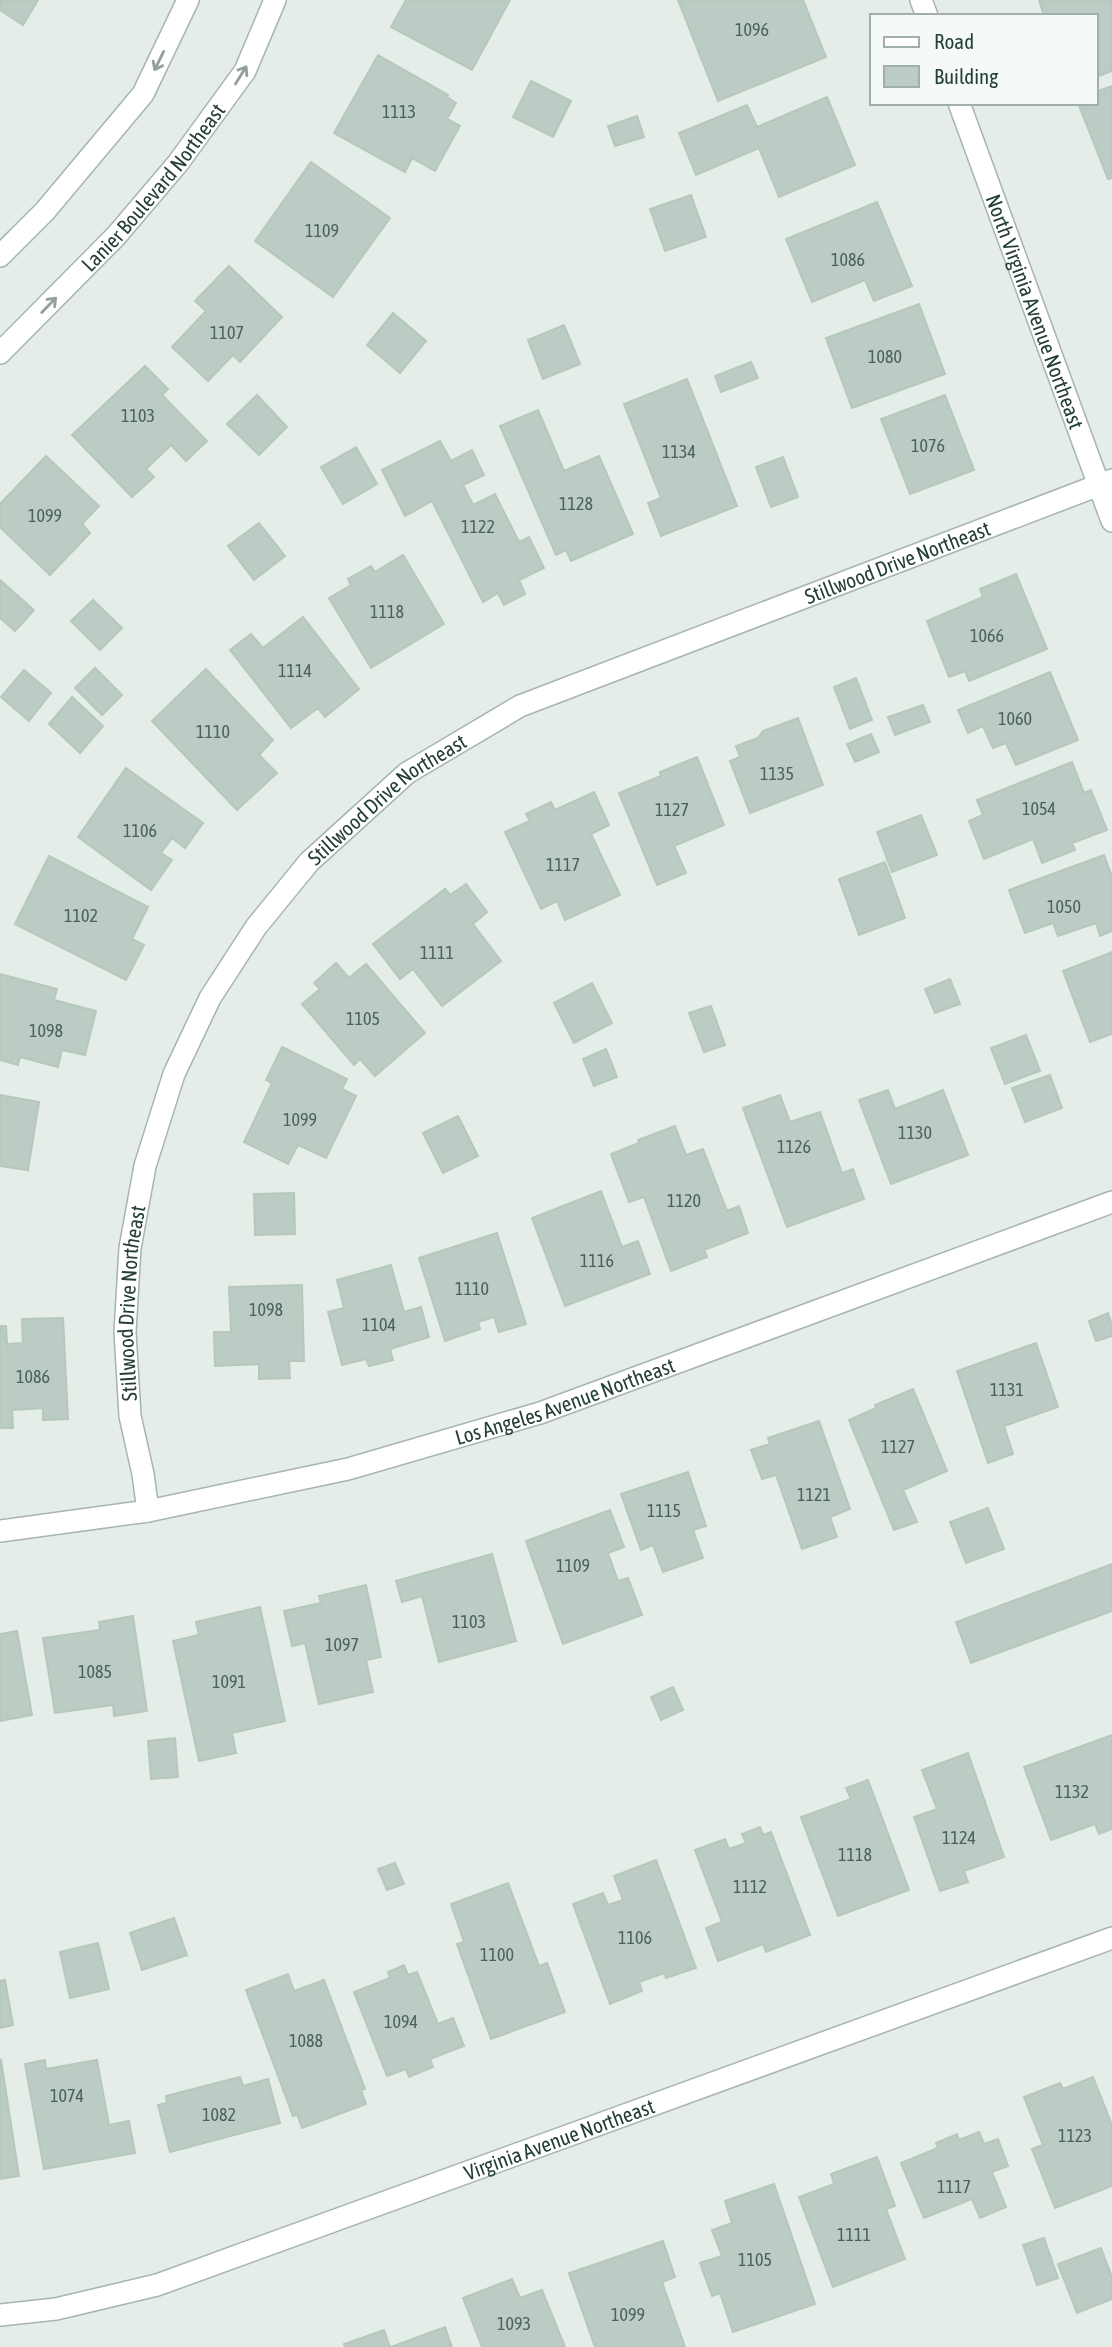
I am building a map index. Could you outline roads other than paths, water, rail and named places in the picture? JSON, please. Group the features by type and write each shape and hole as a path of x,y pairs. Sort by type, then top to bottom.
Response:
{"street":[{"path":"0,256 45,211 143,94 188,0"},
{"name":"Lanier Boulevard Northeast","path":"0,353 116,236 178,163 245,71 275,0"},
{"name":"North Virginia Avenue Northeast","path":"960,105 1105,483 1112,521"},
{"name":"Stillwood Drive Northeast","path":"148,1511 130,1416 125,1332 130,1248 145,1166 174,1074 210,998 256,927 309,862 407,773 520,706 1105,483"},
{"name":"Los Angeles Avenue Northeast","path":"0,1531 148,1511 348,1469 540,1413 1112,1202"},
{"name":"Virginia Avenue Northeast","path":"0,2315 56,2309 157,2285 1112,1938"}]}
